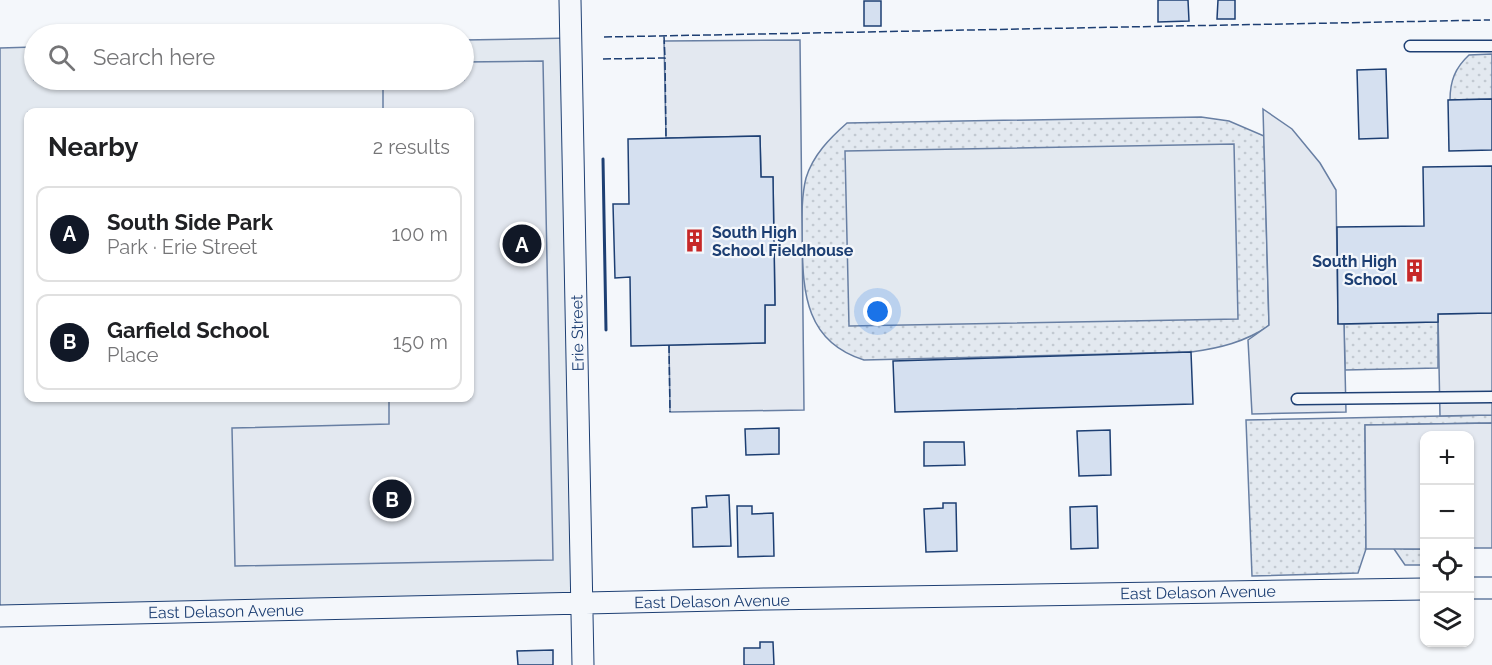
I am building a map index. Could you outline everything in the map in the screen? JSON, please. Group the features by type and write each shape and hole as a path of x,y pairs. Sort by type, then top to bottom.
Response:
{"street":[{"name":"Erie Street","path":"570,0 583,665"},
{"path":"1474,588 1492,588"},
{"name":"East Delason Avenue","path":"0,616 582,603 1420,589"}],"lane":[{"path":"1410,46 1492,45"},
{"path":"1298,399 1492,397"}],"shaded area":[{"path":"571,38 582,603 0,616 0,48 24,47 24,90 474,90 474,40"},
{"path":"800,40 804,410 670,412 669,345 765,343 765,305 775,305 773,177 761,177 760,136 666,138 664,41"},
{"path":"1492,54 1492,99 1450,100 1454,75 1464,60 1469,55"},
{"path":"543,61 553,560 235,566 232,428 389,424 389,402 474,402 474,108 383,108 383,90 474,90 474,62"},
{"path":"1263,109 1292,129 1320,163 1336,190 1338,323 1344,324 1346,412 1252,414 1248,340 1269,325"},
{"path":"1201,117 1229,121 1264,136 1269,326 1260,332 1232,344 1191,352 864,360 845,352 830,341 819,328 812,314 804,280 803,193 809,170 818,154 847,123"},
{"path":"1234,144 1238,319 849,326 845,151"},
{"path":"1492,313 1492,415 1440,416 1438,314"},
{"path":"1438,322 1438,368 1345,370 1344,324"},
{"path":"1492,415 1492,423 1365,425 1366,549 1358,573 1252,576 1246,420"},
{"path":"1492,423 1492,548 1474,548 1474,431 1420,431 1420,549 1366,549 1365,425"},
{"path":"1394,536 1404,549 1420,549 1420,565 1405,565 1394,549"}],"building":[{"path":"1158,0 1188,0 1189,21 1158,22"},
{"path":"1218,0 1235,0 1235,19 1217,19"},
{"path":"864,1 881,1 881,26 864,26"},
{"path":"1386,69 1388,138 1359,139 1357,70"},
{"path":"1492,99 1492,150 1449,151 1448,100"},
{"name":"South High School Fieldhouse","path":"760,136 761,177 773,177 775,305 765,305 765,343 631,346 630,277 615,278 613,204 629,204 628,139"},
{"name":"South High School","path":"1492,166 1492,313 1438,314 1438,322 1338,324 1337,227 1424,226 1423,167"},
{"path":"1191,352 1193,404 895,412 893,361"},
{"path":"779,428 779,454 746,455 745,429"},
{"path":"1110,430 1111,475 1079,476 1077,431"},
{"path":"924,442 964,442 965,465 924,466"},
{"path":"729,495 731,546 693,547 692,508 707,507 706,496"},
{"path":"943,503 956,503 957,551 926,552 924,509 943,508"},
{"path":"737,506 752,506 752,514 773,513 774,556 738,557"},
{"path":"1097,506 1098,548 1071,549 1070,507"},
{"path":"760,642 773,642 774,665 744,665 744,648 760,648"},
{"path":"553,650 553,665 518,665 517,651"}],"fence":[{"path":"604,37 1490,20"},
{"path":"664,36 665,58"},
{"path":"603,59 665,58 666,138"},
{"path":"669,345 670,412"}],"wall":[{"path":"603,159 606,330"}],"place":[{"name":"South High School Fieldhouse","path":"694,241"},
{"name":"South Side Park","path":"522,244"},
{"name":"South High School","path":"1415,270"},
{"name":"Garfield School","path":"392,499"}]}
